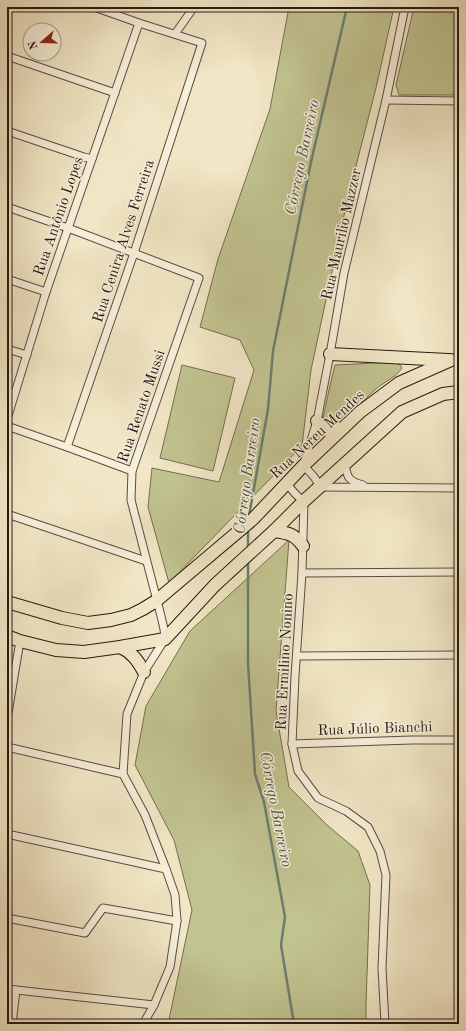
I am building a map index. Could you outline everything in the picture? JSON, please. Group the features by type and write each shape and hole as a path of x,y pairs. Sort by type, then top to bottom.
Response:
{"main road":[{"path":"330,354 455,360"},
{"name":"Rua Nereu Mendes","path":"7,602 62,618 88,623 111,620 131,615 156,601 253,519 303,466 360,412 399,382 455,360"},
{"path":"7,636 44,648 70,652 84,652 165,639 215,585 254,550 304,501 402,412 443,394 459,392"},
{"path":"317,421 322,429 330,431 343,428"},
{"path":"274,531 296,536 304,546"},
{"path":"120,647 131,653 138,661 144,672"}],"street":[{"path":"94,7 113,10 139,23 176,34 194,7"},
{"name":"Rua Maurilio Mazzer","path":"303,466 317,421 344,272 386,100 405,7"},
{"name":"Rua Antônio Lopes","path":"7,419 46,292 139,23"},
{"name":"Rua Cenira Alves Ferreira","path":"67,446 134,253 202,43 176,34"},
{"path":"7,56 115,93"},
{"path":"386,100 459,100"},
{"path":"7,132 92,159"},
{"path":"7,207 134,253"},
{"name":"Rua Renato Mussi","path":"134,253 199,278 132,471 131,500 164,629 165,639"},
{"path":"7,279 46,292"},
{"path":"7,349 27,355"},
{"path":"7,426 67,446 132,471"},
{"path":"345,464 347,476 356,483 368,487"},
{"path":"303,466 316,478 320,487 459,488"},
{"path":"287,483 297,497 304,501"},
{"name":"Rua Ermilino Nonino","path":"304,501 304,546 292,744 298,771 318,798 346,811 368,827 380,851 386,875 382,968 385,1024"},
{"path":"7,514 146,562"},
{"path":"302,573 459,572"},
{"path":"143,1024 154,1005 170,967 177,921 175,895 145,815 123,774 127,714 144,672 165,639"},
{"path":"7,719 20,641"},
{"path":"297,656 459,655"},
{"name":"Rua Júlio Bianchi","path":"292,744 459,740"},
{"path":"7,746 123,774"},
{"path":"7,834 166,869"},
{"path":"7,918 84,933 103,908 177,921"},
{"path":"7,989 154,1005"},
{"path":"12,1024 16,990"}],"green space":[{"path":"289,7 394,7 376,88 348,197 311,370 302,446 169,583 148,507 152,468 219,482 254,370 240,340 200,327 218,259 270,109"},
{"path":"414,7 459,7 459,95 399,95 396,85"},
{"path":"395,362 402,368 400,371 377,388 341,423 336,427 322,423 335,365"},
{"path":"182,365 235,378 213,471 160,458"},
{"path":"289,540 276,711 289,787 327,825 358,851 370,885 366,1024 168,1024 192,910 174,840 135,765 146,706 190,631"}],"waterway":[{"name":"Córrego Barreiro","path":"249,516 268,409 273,351 311,162 347,7"},
{"name":"Córrego Barreiro","path":"248,529 248,548"},
{"name":"Córrego Barreiro","path":"248,561 248,663 255,774 264,802 285,917 281,945 294,1024"}]}
